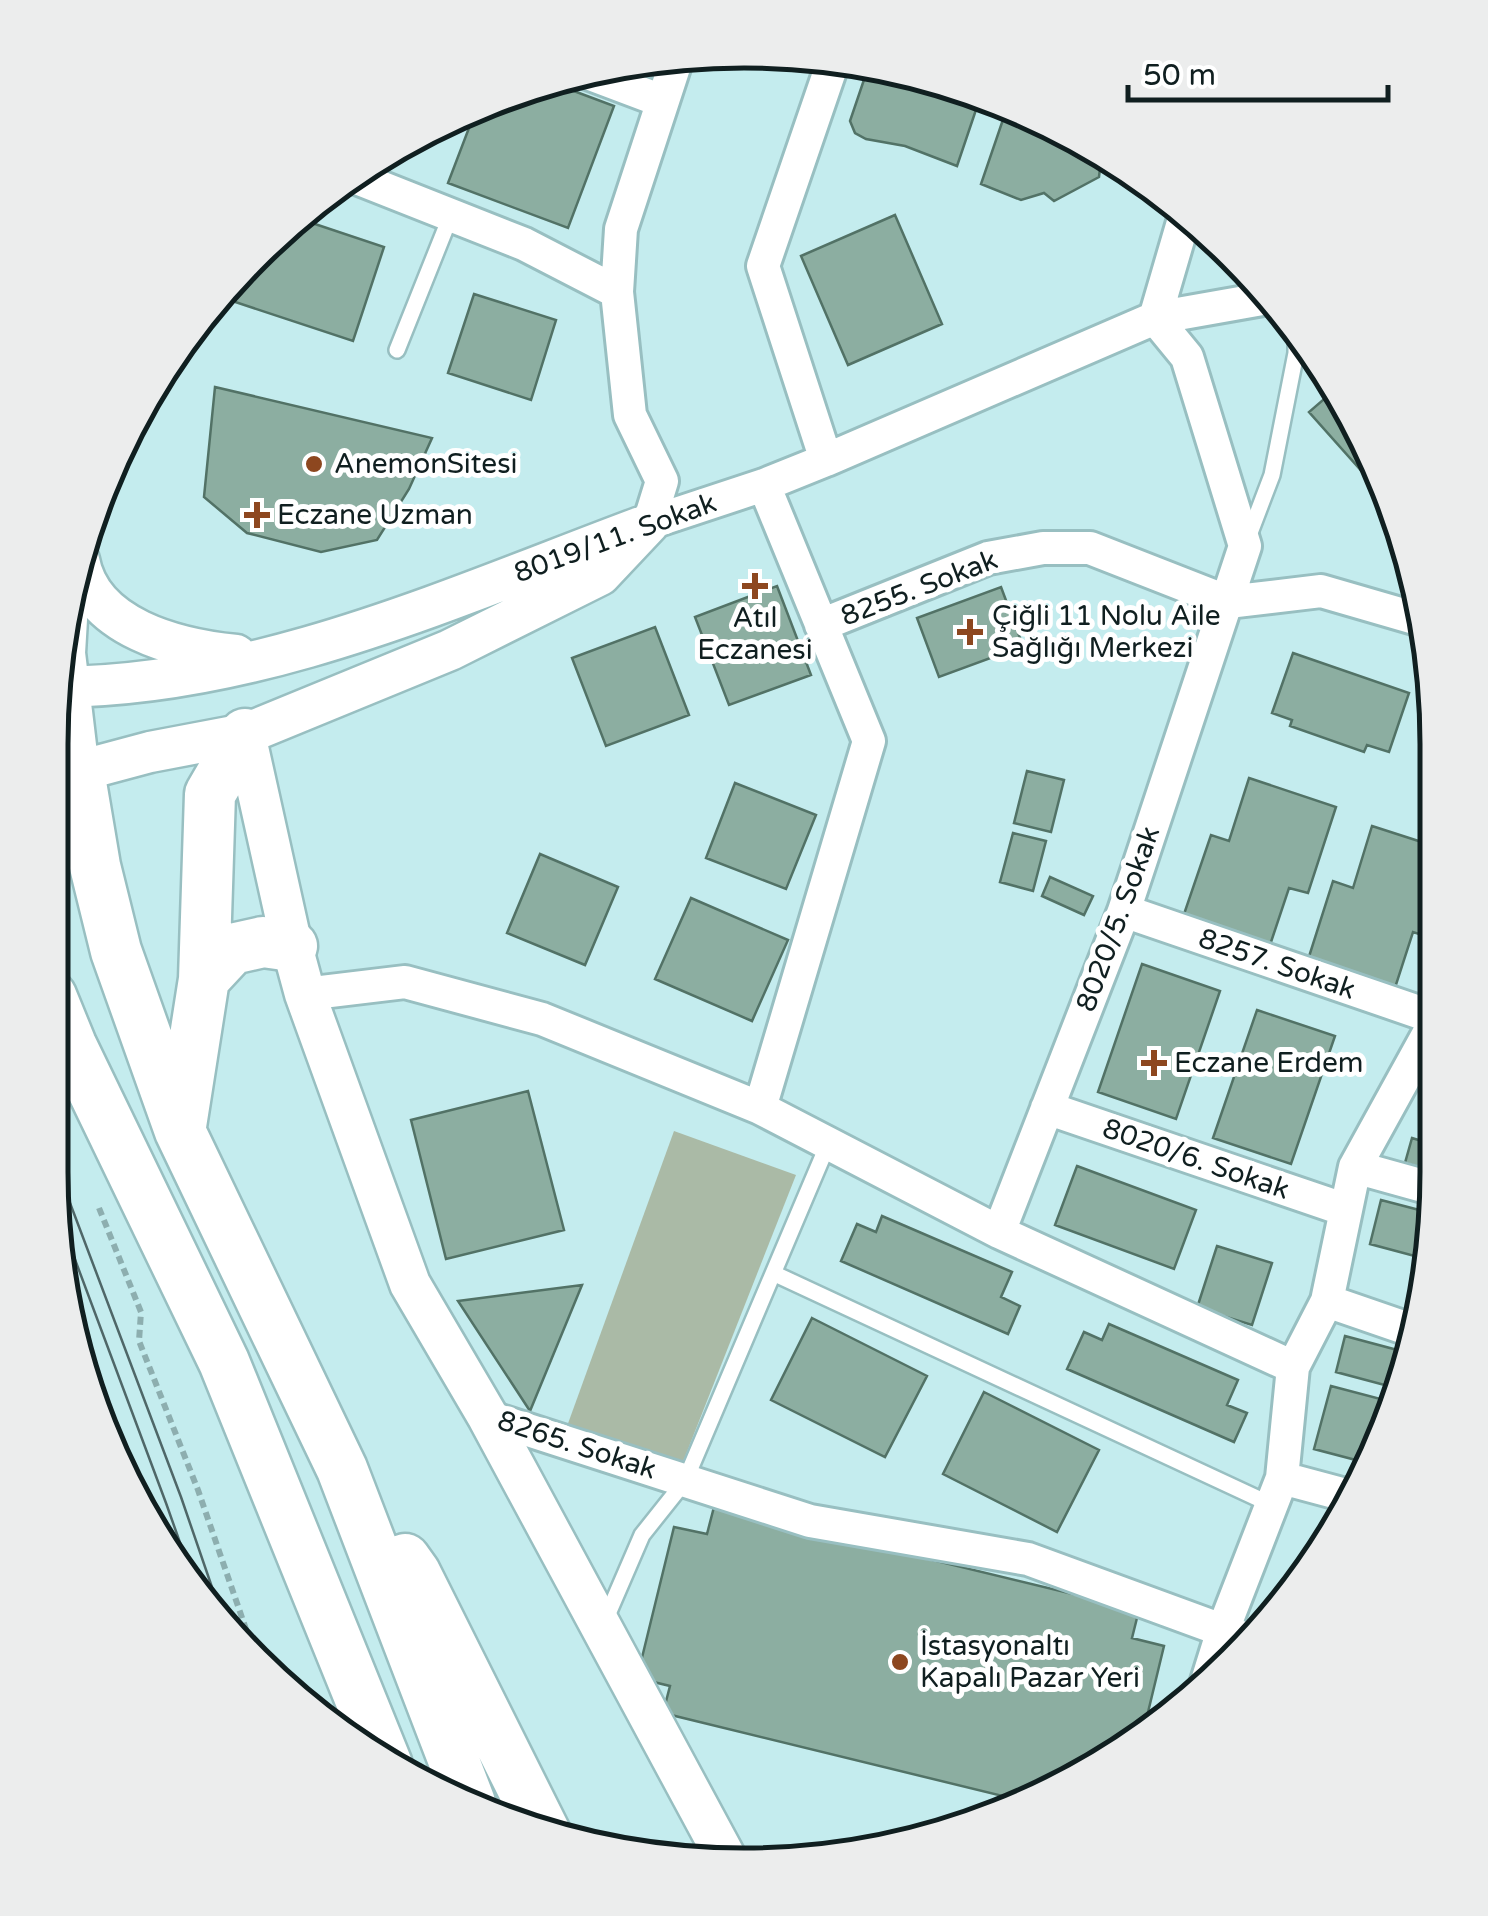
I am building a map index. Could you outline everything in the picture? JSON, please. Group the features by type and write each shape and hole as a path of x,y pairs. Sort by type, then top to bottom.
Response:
{"main road":[{"path":"180,1131 204,979 210,794 245,734"},
{"path":"68,781 96,866 116,951 180,1131 342,1469 464,1787"},
{"path":"204,979 232,949 263,942 292,946"},
{"path":"68,1038 224,1362 377,1739"},
{"path":"342,1469 415,1573 536,1816"},
{"path":"297,1543 343,1717"}],"street":[{"path":"68,771 245,734 450,650 600,575 650,524 662,480 630,414 617,292 621,229 672,72"},
{"path":"826,460 763,266 829,73"},
{"path":"608,81 662,101"},
{"path":"368,182 524,244 617,292"},
{"path":"1181,228 1155,318 1187,357 1245,546"},
{"name":"8019/11. Sokak","path":"70,687 130,684 270,659 367,629 764,485 1155,318 1256,301"},
{"path":"760,1108 869,740 764,485"},
{"name":"8020/5. Sokak","path":"999,1232 1124,912 1245,546"},
{"name":"8255. Sokak","path":"822,625 988,558 1043,548 1090,548 1228,602 1321,590 1409,616"},
{"path":"87,586 107,612 141,631 198,652 270,659"},
{"name":"8265. Sokak","path":"245,734 305,994 410,1284 488,1418 810,1520 1028,1559 1236,1635"},
{"name":"8257. Sokak","path":"1124,912 1420,1013"},
{"path":"305,994 404,982 542,1018 760,1108 999,1232 1293,1366"},
{"path":"1236,1635 1277,1491 1293,1366 1327,1301 1355,1167 1420,1049"},
{"name":"8020/6. Sokak","path":"1047,1108 1346,1210"},
{"path":"1355,1167 1420,1185"},
{"path":"1327,1301 1402,1327"},
{"path":"488,1418 720,1847"},
{"path":"1277,1491 1338,1496"}],"lane":[{"path":"397,350 451,216"},
{"path":"1245,546 1272,475 1296,353"},
{"path":"602,1629 642,1535 685,1480 828,1144"},
{"path":"774,1274 1277,1491"}],"path":[{"path":"92,1191 142,1312 139,1341 198,1490 246,1629"}],"green space":[{"path":"674,1131 796,1175 681,1467 566,1429"}],"building":[{"path":"865,78 976,109 957,166 905,146 866,139 855,133 850,121"},
{"path":"572,90 614,106 568,228 448,183 470,126"},
{"path":"1003,119 1100,169 1099,177 1054,201 1044,193 1021,200 981,184"},
{"path":"895,215 942,324 848,365 801,256"},
{"path":"312,223 384,247 353,341 232,301"},
{"path":"474,294 556,320 531,400 448,373"},
{"name":"AnemonSitesi","path":"215,387 432,438 409,489 377,540 321,552 247,533 204,497"},
{"path":"1325,398 1364,474 1309,412"},
{"path":"777,586 811,675 729,705 695,617"},
{"name":"Çiğli 11 Nolu Aile Sağlığı Merkezi","path":"1001,587 1023,646 939,677 917,618"},
{"path":"655,627 689,715 606,746 572,658"},
{"path":"1293,653 1409,693 1389,752 1367,745 1364,752 1290,726 1292,720 1272,713"},
{"path":"1027,771 1064,780 1051,832 1014,823"},
{"path":"1249,778 1336,807 1308,893 1289,888 1269,948 1182,920 1211,835 1229,841"},
{"path":"735,783 816,815 786,889 706,858"},
{"path":"1372,826 1420,841 1420,934 1413,932 1393,994 1306,966 1333,881 1353,888"},
{"path":"1013,833 1046,841 1033,891 1000,882"},
{"path":"540,854 618,887 585,965 507,933"},
{"path":"1050,877 1093,896 1084,915 1042,896"},
{"path":"691,898 788,940 752,1021 655,979"},
{"path":"1142,964 1220,991 1176,1119 1098,1092"},
{"path":"1257,1010 1335,1036 1291,1164 1213,1138"},
{"path":"528,1091 564,1230 446,1259 411,1120"},
{"path":"1412,1138 1420,1140 1420,1167 1405,1163"},
{"path":"1077,1166 1196,1210 1174,1269 1055,1225"},
{"path":"1381,1200 1419,1210 1415,1256 1370,1244"},
{"path":"882,1216 1012,1272 1001,1297 1020,1306 1008,1334 841,1261 857,1224 876,1232"},
{"path":"1217,1246 1272,1263 1252,1325 1197,1308"},
{"path":"582,1285 530,1411 458,1301"},
{"path":"812,1318 927,1376 885,1457 771,1400"},
{"path":"1109,1324 1238,1380 1227,1405 1247,1413 1234,1442 1067,1369 1084,1332 1102,1340"},
{"path":"1345,1336 1396,1350 1386,1385 1336,1372"},
{"path":"1331,1386 1381,1399 1356,1460 1314,1449"},
{"path":"984,1392 1099,1450 1057,1532 943,1474"},
{"name":"İstasyonaltı Kapalı Pazar Yeri","path":"714,1507 1139,1610 1132,1638 1164,1646 1147,1715 1082,1758 1004,1796 663,1713 670,1686 637,1678 674,1527 707,1534"}],"tram line":[{"path":"69,1199 214,1592"},
{"path":"72,1252 182,1548"}],"place":[{"name":"AnemonSitesi","path":"314,464"},
{"name":"Eczane Uzman","path":"257,515"},
{"name":"Atıl Eczanesi","path":"755,586"},
{"name":"Çiğli 11 Nolu Aile Sağlığı Merkezi","path":"970,632"},
{"name":"Eczane Erdem","path":"1154,1063"},
{"name":"İstasyonaltı Kapalı Pazar Yeri","path":"900,1662"}]}
